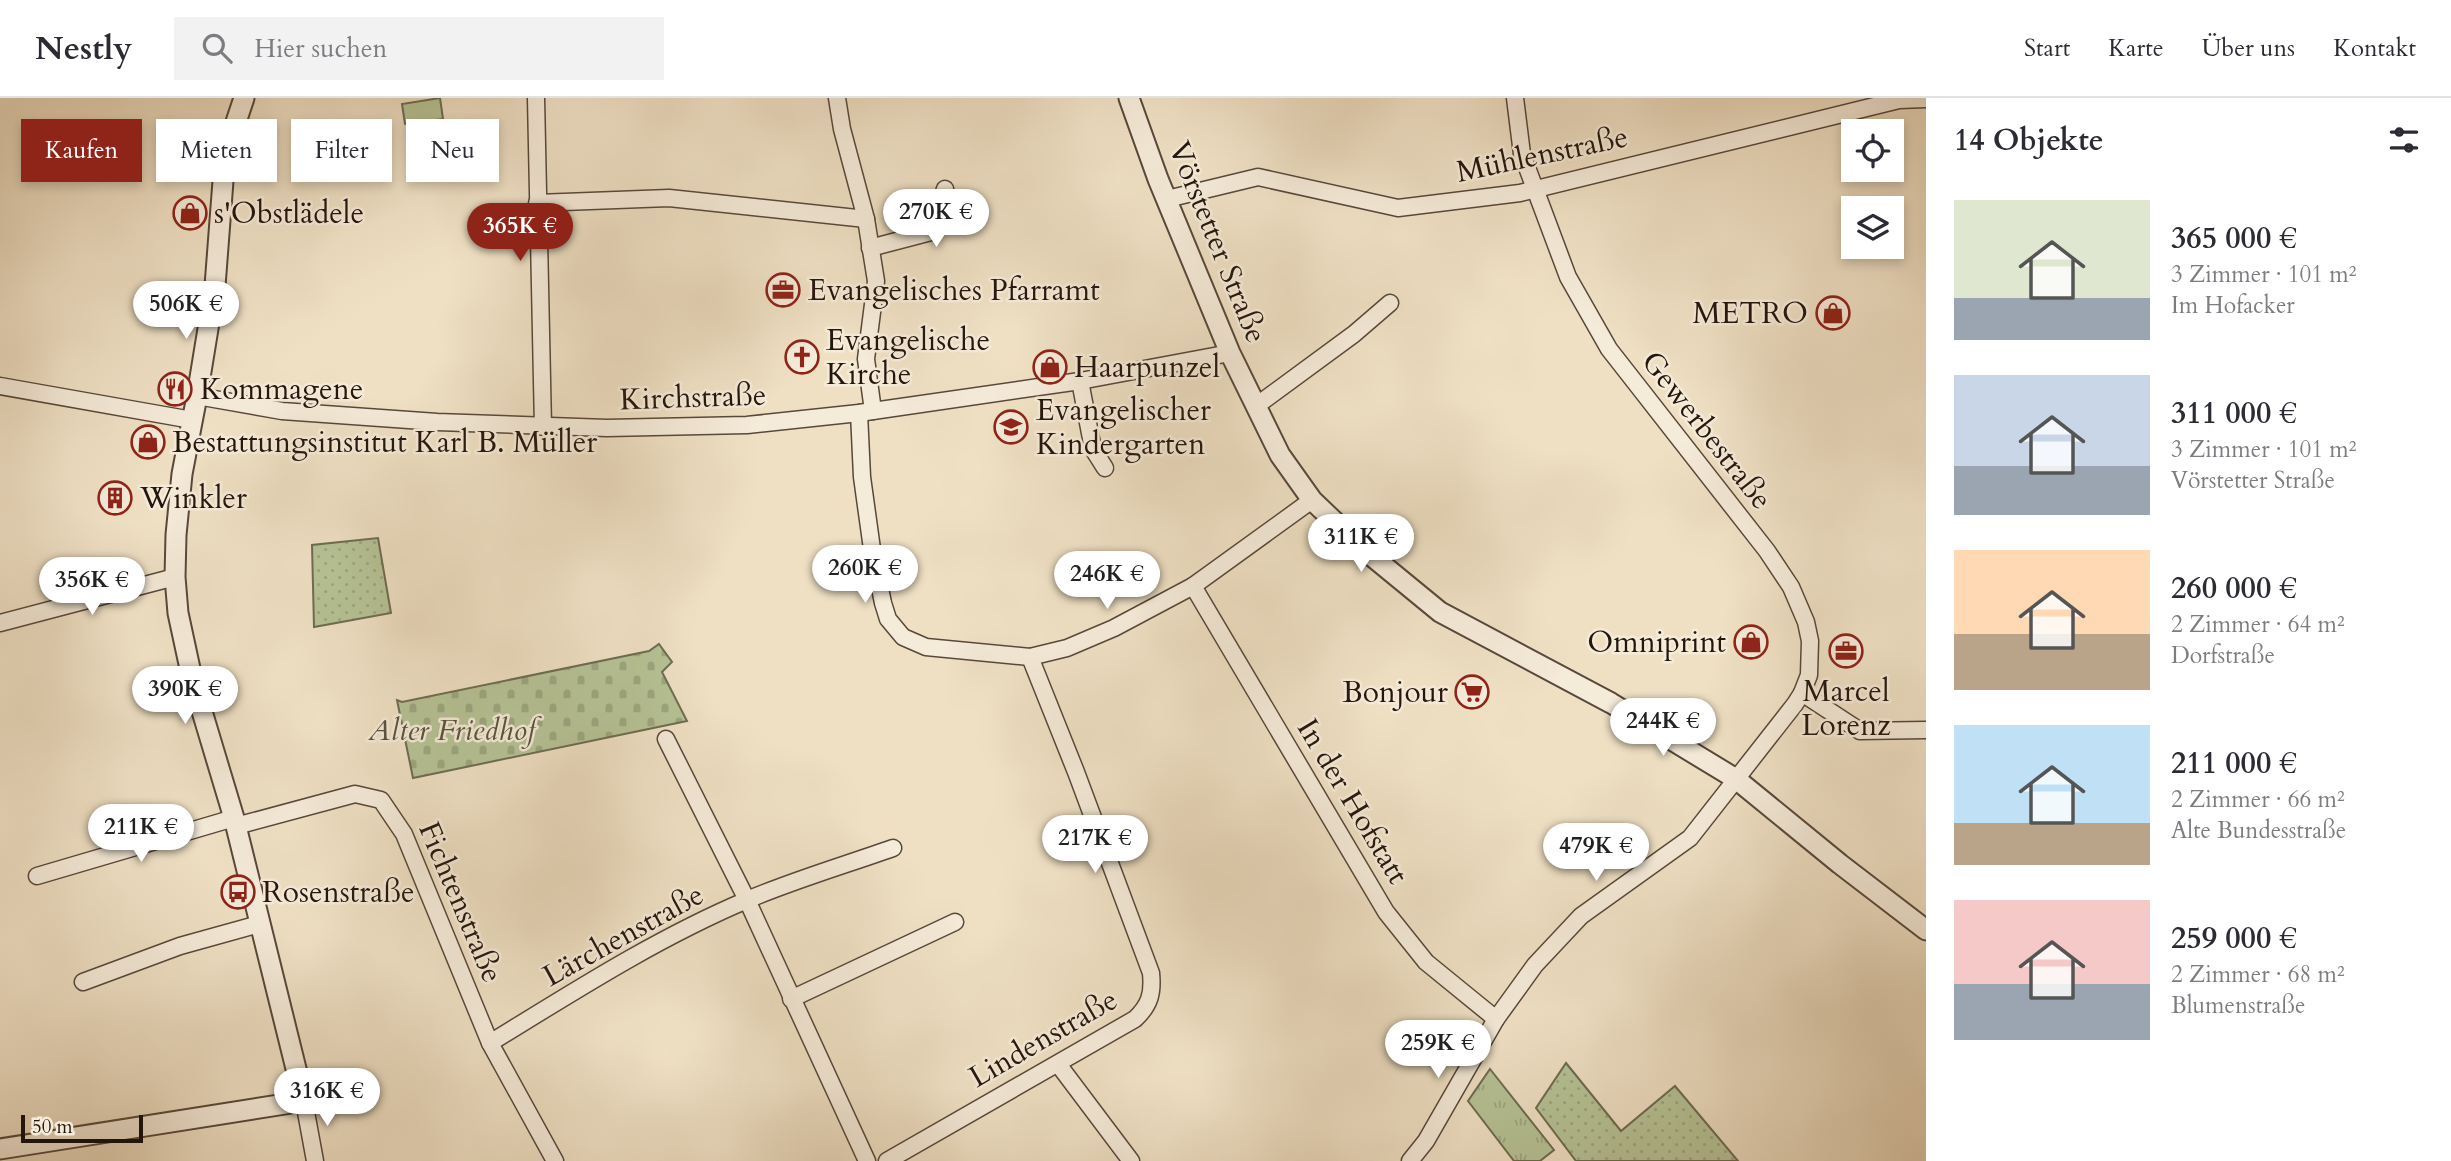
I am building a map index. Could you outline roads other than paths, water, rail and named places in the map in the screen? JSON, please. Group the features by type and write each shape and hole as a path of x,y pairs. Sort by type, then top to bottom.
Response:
{"street":[{"path":"244,98 230,140 223,181 215,286 182,474 175,577 178,613 192,678 235,822 289,1033 315,1161"},
{"path":"536,98 543,427"},
{"path":"837,98 842,129 866,219 876,281 866,359 862,477 872,550 888,619 903,637 926,647 1030,657 1067,648 1114,628 1193,586 1312,500"},
{"name":"Vörstetter Straße","path":"1129,98 1230,353 1280,455 1312,500 1362,548 1440,612 1611,703 1736,779 1926,930"},
{"name":"Gewerbestraße","path":"1410,1161 1426,1141 1496,1020 1535,965 1574,922 1690,838 1802,693 1809,675 1810,641 1806,622 1791,587 1767,551 1609,349 1568,277 1522,154 1516,98"},
{"name":"Mühlenstraße","path":"1167,199 1258,177 1398,208 1537,190 1899,100 1926,99"},
{"path":"870,248 931,232 945,188"},
{"path":"537,203 669,198 866,219"},
{"path":"1256,406 1354,334 1390,303"},
{"name":"Kirchstraße","path":"197,396 282,411 437,422 607,428 735,425 866,412 1080,381 1230,353"},
{"path":"1080,381 1093,449 1105,468"},
{"path":"0,386 192,420"},
{"path":"0,623 175,577"},
{"name":"In der Hofstatt","path":"1193,586 1386,912 1426,962 1496,1020"},
{"name":"Lindenstraße","path":"895,1159 1135,1019 1147,1008 1152,991 1151,973 1030,657"},
{"path":"1802,693 1860,731 1926,730"},
{"name":"Lärchenstraße","path":"666,739 747,900 867,1161"},
{"name":"Fichtenstraße","path":"37,876 235,822 355,794 381,800 409,843 490,1043 555,1161"},
{"name":"Lärchenstraße","path":"490,1043 664,941 747,900 893,848"},
{"path":"791,999 955,922"},
{"path":"83,982 180,946 259,924"},
{"path":"1058,1064 1131,1161"},
{"path":"0,1149 304,1101"}],"place":[{"name":"s'Obstlädele","path":"190,213"},
{"name":"Evangelisches Pfarramt","path":"783,290"},
{"name":"METRO","path":"1833,313"},
{"name":"Evangelische Kirche","path":"802,357"},
{"name":"Haarpunzel","path":"1050,367"},
{"name":"Kommagene","path":"175,389"},
{"name":"Evangelischer Kindergarten","path":"1011,427"},
{"name":"Bestattungsinstitut Karl B. Müller","path":"148,442"},
{"name":"Winkler","path":"115,498"},
{"name":"Omniprint","path":"1751,642"},
{"name":"Marcel Lorenz","path":"1846,651"},
{"name":"Bonjour","path":"1472,692"},
{"name":"Rosenstraße","path":"238,892"}],"park label":[{"name":"Alter Friedhof","path":"452,730"}]}
